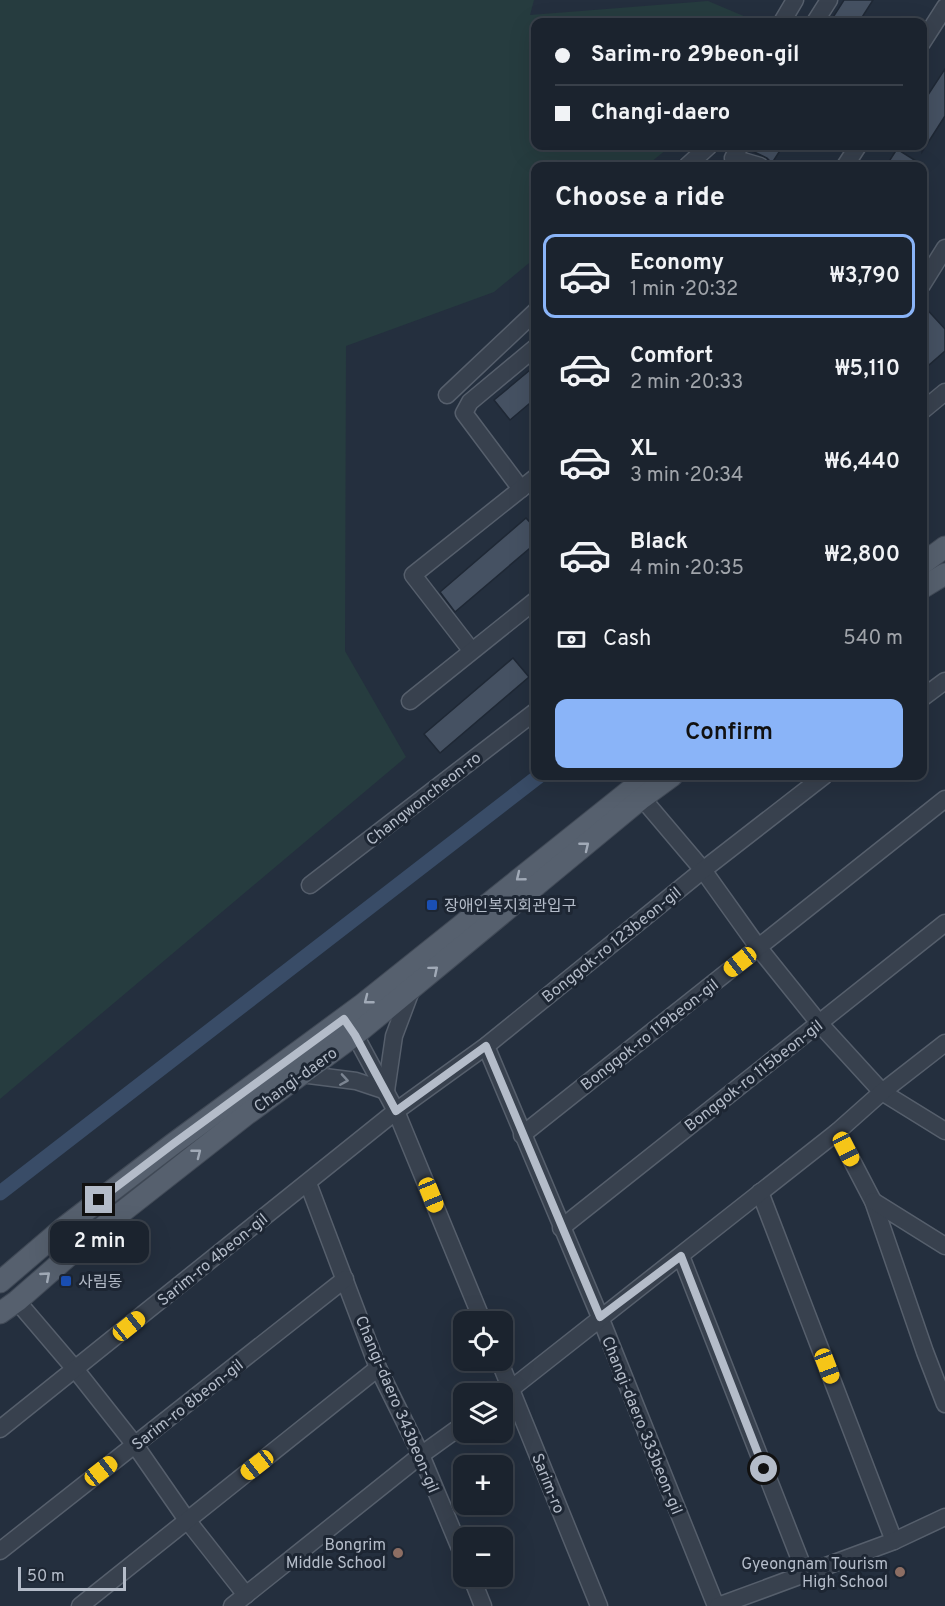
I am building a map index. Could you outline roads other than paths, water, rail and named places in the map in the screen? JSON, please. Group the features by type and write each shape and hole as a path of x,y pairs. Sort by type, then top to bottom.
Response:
{"main road":[{"path":"934,568 945,547"},
{"name":"Changi-daero","path":"8,1307 89,1238 247,1113 301,1074 349,1027 643,780"},
{"name":"Changi-daero","path":"0,1282 62,1228 164,1151 413,987 667,780"}],"street":[{"path":"784,18 795,0"},
{"path":"818,18 829,0"},
{"path":"927,35 945,7"},
{"path":"691,162 705,150"},
{"path":"732,156 749,162"},
{"path":"927,277 945,248"},
{"path":"447,395 531,316"},
{"path":"521,489 464,413 470,402 531,351"},
{"path":"927,407 945,392"},
{"path":"471,650 413,575 531,481"},
{"path":"410,701 531,604"},
{"path":"927,695 942,687"},
{"name":"Changwoncheon-ro","path":"310,885 531,715"},
{"name":"Bonggok-ro 123beon-gil","path":"396,1111 486,1046 703,870 819,780"},
{"path":"642,798 703,870 758,947 819,1023 882,1092 945,1131"},
{"name":"Bonggok-ro 119beon-gil","path":"522,1135 945,799"},
{"name":"Bonggok-ro 115beon-gil","path":"561,1228 945,922"},
{"path":"386,1091 394,1036 413,987"},
{"path":"349,1027 396,1111 478,1311"},
{"path":"513,1388 600,1317 837,1132 882,1092 945,1042"},
{"name":"Changi-daero 333beon-gil","path":"486,1046 600,1317 717,1606"},
{"path":"301,1074 356,1081 386,1091"},
{"name":"Sarim-ro 4beon-gil","path":"0,1429 396,1111"},
{"path":"837,1132 873,1201 945,1404"},
{"name":"Changi-daero 343beon-gil","path":"308,1183 378,1368 421,1455 453,1532"},
{"path":"760,1192 894,1541"},
{"path":"873,1201 945,1246"},
{"path":"681,1256 806,1575"},
{"name":"Sarim-ro 8beon-gil","path":"0,1551 345,1279"},
{"path":"8,1307 75,1369 135,1444 188,1520 246,1594"},
{"path":"925,1352 945,1363"},
{"path":"80,1606 378,1368"},
{"name":"Sarim-ro","path":"513,1407 599,1606"},
{"path":"232,1606 453,1432"},
{"path":"717,1606 894,1541 945,1517"},
{"path":"475,1587 483,1606"}],"waterway":[{"path":"0,1193 534,780"}],"place":[{"name":"장애인복지회관입구","path":"432,905"},
{"name":"사림동","path":"66,1281"},
{"name":"Bongrim Middle School","path":"398,1553"},
{"name":"Gyeongnam Tourism High School","path":"900,1572"}]}
